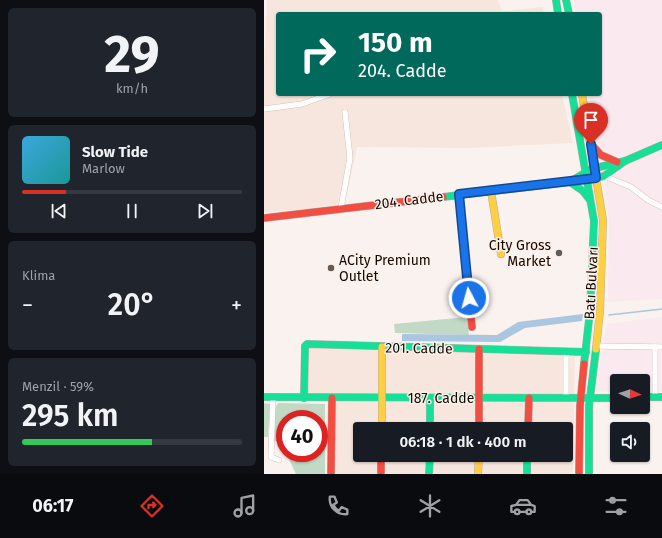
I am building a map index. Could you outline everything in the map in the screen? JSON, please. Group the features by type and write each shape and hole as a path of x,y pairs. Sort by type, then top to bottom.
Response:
{"street":[{"path":"556,0 558,12"},
{"path":"566,0 569,12"},
{"path":"264,109 302,104 324,96"},
{"name":"Batı Bulvarı","path":"572,96 588,180 593,240 586,352 581,398 579,474"},
{"name":"Batı Bulvarı","path":"582,96 595,168 603,232 601,294 590,398 589,474"},
{"path":"342,208 350,158 345,112"},
{"path":"591,144 601,155 614,159 617,162"},
{"name":"204. Cadde","path":"578,179 588,180 604,176 625,161 662,145"},
{"name":"204. Cadde","path":"264,218 491,190 570,182 578,179 586,172 595,168 625,161"},
{"path":"604,176 631,187 648,200 662,207"},
{"path":"570,182 583,191 591,202"},
{"path":"491,190 501,254"},
{"path":"459,194 472,327"},
{"name":"201. Cadde","path":"304,398 306,345 586,352"},
{"path":"596,346 662,347"},
{"path":"382,347 382,422"},
{"path":"656,347 659,397"},
{"path":"479,349 479,422"},
{"path":"566,351 566,398"},
{"name":"187. Cadde","path":"264,398 610,398"},
{"path":"273,398 271,457 276,459"},
{"path":"331,474 332,398"},
{"path":"430,398 430,422"},
{"path":"528,422 529,398"},
{"path":"381,462 381,474"},
{"path":"429,474 430,462"},
{"path":"478,462 478,474"},
{"path":"527,474 528,462"}],"shaded area":[{"path":"267,0 498,0 502,11 543,7 544,12 276,12 276,96 562,96 573,143 468,148 357,147 345,203 310,209 264,212 264,70"},
{"path":"574,0 662,0 662,299 608,302 609,220 589,96 602,96 602,12 576,12"},
{"path":"662,317 662,394 650,393 650,374 610,374 610,392 595,391 607,324"},
{"path":"307,346 575,354 573,474 330,474 328,402 308,401"}],"green space":[{"path":"467,317 469,335 395,333 394,324"},
{"path":"264,403 270,404 268,437 264,437"},
{"path":"278,403 325,404 325,410 276,410 276,441 274,441 275,408"},
{"path":"290,462 325,462 325,474 296,474"}],"water":[{"path":"583,314 582,321 525,328 500,342 402,341 402,334 497,335 518,322"}],"waterway":[{"path":"609,315 662,309"}],"traffic: fast":[{"path":"556,0 558,12"},
{"path":"566,0 569,12"},
{"path":"572,96 594,221 590,311 584,364"},
{"path":"591,179 604,176 625,161 662,145"},
{"path":"443,197 570,182 591,169 625,161"},
{"path":"570,182 583,191 590,200"},
{"path":"304,398 305,346 307,344 586,352"},
{"path":"589,474 589,406 596,349"},
{"path":"264,397 610,398"},
{"path":"650,397 662,397"},
{"path":"430,398 430,422"},
{"path":"429,474 430,462"},
{"path":"527,462 527,474"}],"traffic: slow":[{"path":"582,96 603,220 600,311 596,349"},
{"path":"491,191 501,254"},
{"path":"382,347 382,422"},
{"path":"478,474 479,462"}],"traffic: jam":[{"path":"591,144 601,155 617,162"},
{"path":"459,194 472,327"},
{"path":"264,218 443,197"},
{"path":"479,349 479,422"},
{"path":"579,474 580,406 584,364"},
{"path":"331,474 332,398"},
{"path":"528,422 529,398"},
{"path":"381,462 381,474"}],"place":[{"name":"City Gross Market","path":"559,253"},
{"name":"ACity Premium Outlet","path":"331,268"}],"route":[{"path":"469,298 459,194 596,178 591,144"}]}
